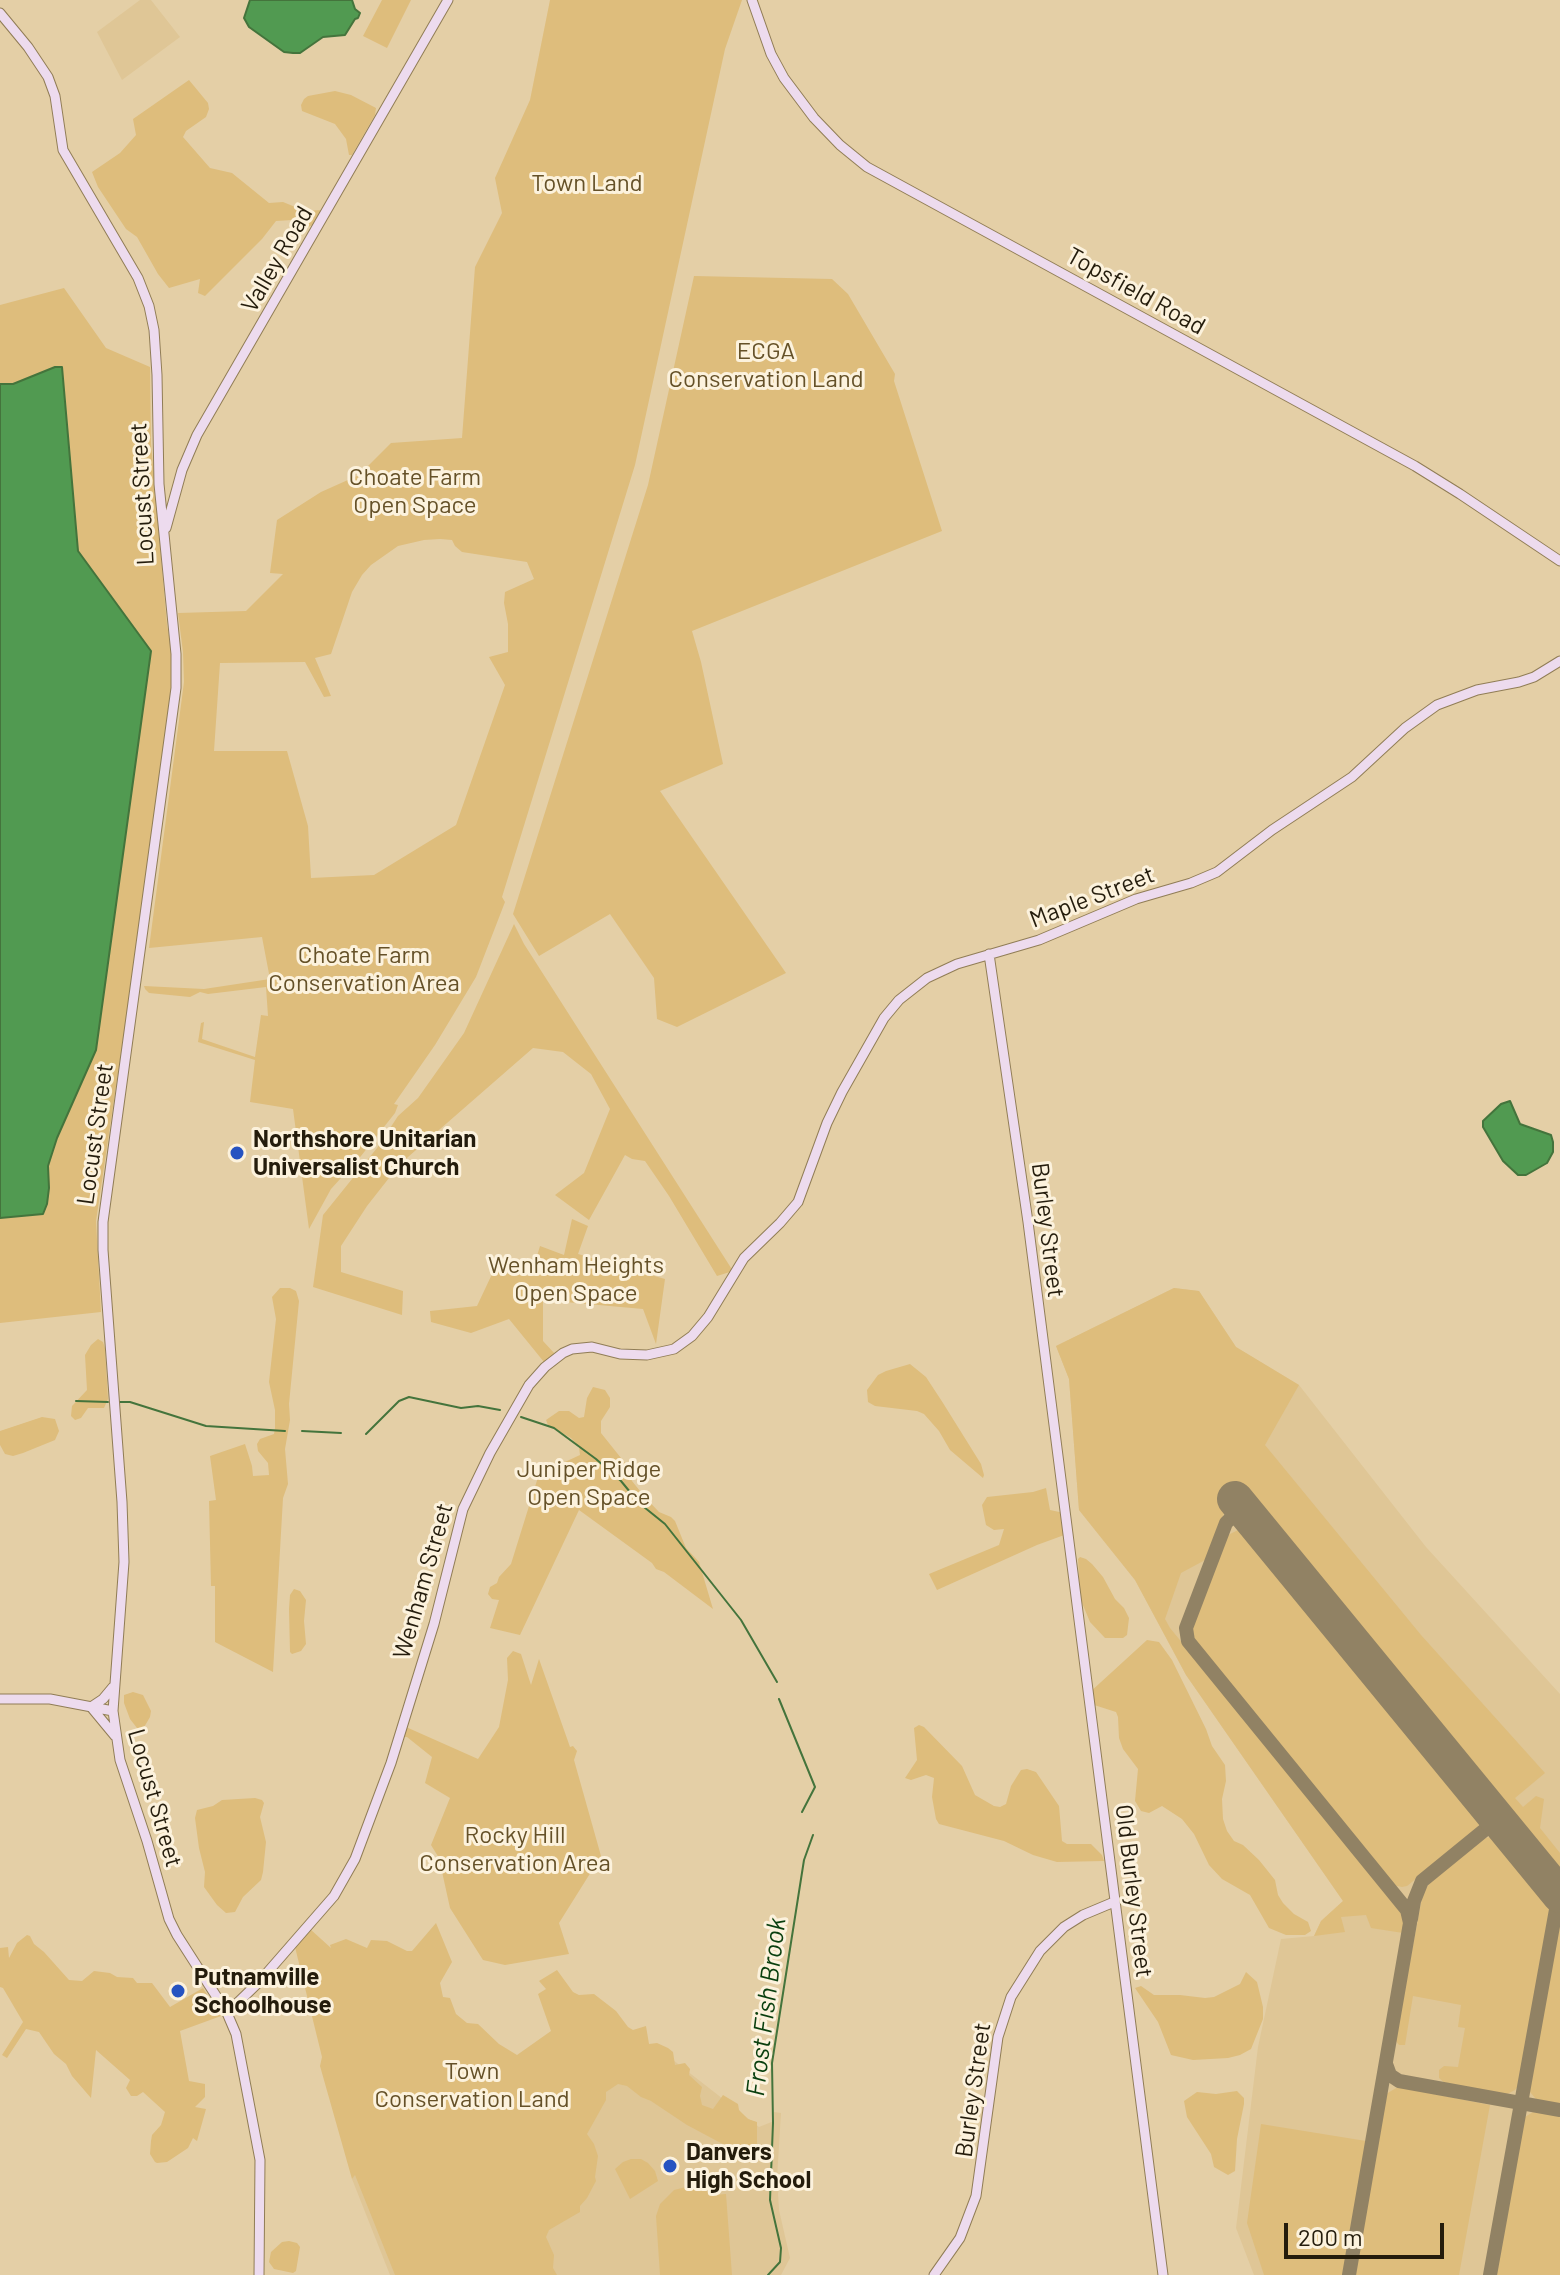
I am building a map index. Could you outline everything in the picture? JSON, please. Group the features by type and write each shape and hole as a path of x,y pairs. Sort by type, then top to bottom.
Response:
{"main road":[{"name":"Valley Road","path":"164,547 172,498 197,435 448,0"},
{"name":"Topsfield Road","path":"752,0 771,54 784,78 814,118 867,167 1415,466 1560,561"},
{"name":"Locust Street","path":"0,13 48,77 55,96 63,150 138,278 154,330 158,465 176,654 174,707 103,1222 124,1562 113,1711 120,1759 169,1919 227,2013 236,2034 260,2160 259,2275"},
{"name":"Maple Street","path":"738,1266 798,1202 831,1114 864,1051 890,1011 927,978 957,964 1039,940 1136,899 1217,872 1272,830 1352,777 1405,728 1437,705 1477,690 1519,682 1560,661"},
{"name":"Burley Street","path":"989,954 1066,1512"},
{"name":"Wenham Street","path":"227,2013 259,1982 334,1896 355,1859 391,1763 434,1624 463,1509 490,1453 529,1385 544,1368 572,1349 592,1347 637,1356 674,1349 699,1328 738,1266"},
{"name":"Old Burley Street","path":"1066,1512 1163,2275"},
{"path":"91,1707 113,1687"},
{"path":"0,1699 50,1699 113,1711"},
{"path":"91,1707 116,1737"},
{"name":"Burley Street","path":"934,2275 960,2238 976,2196 998,2037 1011,1997 1040,1951 1064,1927 1114,1902"}],"shaded area":[{"path":"140,0 151,0 180,37 122,80 97,32"},
{"path":"250,0 352,0 360,13 345,35 323,37 300,53 284,52 249,27 244,18"},
{"path":"62,367 78,551 151,651 96,1050 57,1138 48,1166 49,1188 43,1214 0,1218 0,384 13,384"},
{"path":"1510,1101 1520,1124 1551,1135 1553,1142 1553,1152 1547,1163 1526,1175 1518,1175 1503,1161 1483,1127 1483,1121 1501,1104"},
{"path":"1174,1288 1199,1291 1236,1347 1299,1385 1426,1547 1560,1694 1560,2275 1254,2275 1236,2228 1258,2047 1281,1939 1314,1936 1321,1921 1343,1901 1186,1675 1135,1580 1079,1510 1069,1379 1056,1346"},
{"name":"Danvers High School","path":"639,2038 664,2053 759,2127 774,2121 774,2112 781,2113 777,2178 783,2180 778,2193 779,2210 790,2258 781,2275 390,2275 352,2179 366,2153 591,2116"}],"green space":[{"path":"382,0 411,0 387,48 363,36"},
{"path":"550,0 742,0 725,49 635,465 502,897 505,902 476,977 435,1045 394,1104 398,1105 395,1113 331,1189 309,1229 293,1109 250,1102 255,1060 198,1042 201,1023 204,1022 202,1039 255,1057 261,1015 268,1016 266,987 208,994 200,992 190,997 149,993 144,986 204,989 270,979 262,937 149,948 184,682 178,613 246,611 283,574 270,573 277,520 321,492 359,475 391,443 462,438 475,267 502,213 495,178 530,100","holes":["424,540 452,540 462,552 527,562 534,579 505,592 508,652 489,657 505,685 456,825 374,875 311,878 308,826 287,751 214,751 220,663 305,662 324,697 331,696 315,658 331,654 352,592 362,575 398,546"]},
{"path":"189,80 208,103 209,109 206,117 186,131 183,137 210,168 232,173 269,203 283,202 305,211 321,210 314,224 298,233 292,220 276,221 205,296 198,293 200,279 169,288 137,237 126,229 98,187 92,172 120,153 136,135 133,119"},
{"path":"335,91 351,95 376,108 352,155 349,155 346,139 335,124 302,111 301,105 308,96"},
{"name":"ECGA Conservation Land","path":"694,276 832,279 848,294 895,374 894,381 942,531 692,631 723,764 660,791 786,973 677,1027 657,1019 654,978 610,914 539,956 513,914 648,485"},
{"path":"64,288 106,348 150,367 151,443 167,625 174,662 173,703 96,1221 101,1312 0,1323 0,1218 43,1214 49,1188 48,1166 57,1138 96,1050 78,551 62,367 13,384 0,384 0,305"},
{"name":"Wenham Heights Open Space","path":"514,924 733,1271 717,1276 645,1161 625,1155 589,1220 555,1195 584,1173 610,1109 591,1074 563,1052 533,1048 400,1164 341,1246 341,1272 403,1291 402,1315 313,1287 323,1215 377,1148 398,1116 418,1098 464,1033"},
{"name":"Wenham Heights Open Space","path":"572,1219 588,1226 578,1254 665,1279 656,1344 643,1309 543,1300 543,1341 555,1354 544,1362 509,1319 471,1333 431,1322 430,1311 477,1306 493,1272 531,1276 540,1246 564,1255"},
{"path":"280,1288 296,1291 299,1301 285,1449 288,1484 283,1498 273,1672 215,1642 209,1501 216,1500 210,1456 245,1444 253,1476 269,1475 268,1463 258,1451 257,1444 260,1439 274,1434 275,1428 269,1382 276,1319 272,1297"},
{"path":"1174,1288 1199,1291 1236,1347 1299,1385 1265,1445 1421,1635 1545,1773 1515,1798 1523,1807 1536,1796 1544,1799 1540,1828 1560,1853 1560,1876 1244,1492 1226,1508 1207,1559 1181,1573 1165,1619 1404,1913 1403,1933 1371,1928 1366,1915 1341,1917 1345,1932 1314,1936 1321,1921 1343,1901 1186,1675 1135,1580 1079,1510 1069,1379 1056,1346"},
{"path":"98,1339 105,1348 108,1399 104,1408 88,1408 81,1418 75,1420 71,1416 72,1406 87,1390 85,1355"},
{"path":"910,1364 926,1377 943,1403 981,1464 983,1478 950,1450 924,1414 875,1406 868,1402 867,1390 878,1375"},
{"name":"Juniper Ridge Open Space","path":"593,1387 605,1390 610,1398 610,1407 601,1421 601,1433 625,1463 632,1481 644,1496 659,1512 675,1521 686,1548 699,1562 713,1609 579,1510 520,1635 490,1628 499,1600 492,1599 488,1594 490,1587 497,1583 511,1564 539,1474 580,1455 579,1447 571,1438 548,1425 546,1420 559,1411 584,1417 587,1398"},
{"path":"42,1417 55,1419 59,1431 55,1440 13,1456 5,1454 0,1445 0,1431"},
{"path":"1046,1488 1050,1510 1064,1513 1067,1534 937,1590 929,1574 999,1545 1004,1529 994,1530 986,1525 982,1505 987,1497"},
{"path":"1238,1530 1247,1533 1479,1816 1475,1831 1407,1886 1393,1885 1192,1640 1191,1632 1226,1536"},
{"path":"1080,1557 1092,1564 1124,1608 1129,1618 1127,1635 1123,1638 1105,1638 1090,1622 1080,1598"},
{"path":"294,1589 300,1591 306,1600 306,1644 301,1651 292,1654 289,1609 290,1595"},
{"path":"1147,1640 1159,1642 1172,1660 1212,1746 1225,1765 1226,1781 1222,1799 1227,1831 1234,1841 1259,1860 1275,1880 1283,1903 1308,1922 1311,1931 1305,1935 1286,1935 1269,1928 1250,1895 1222,1879 1209,1865 1194,1834 1182,1819 1162,1806 1149,1813 1141,1811 1135,1801 1138,1769 1123,1749 1116,1712 1091,1704 1089,1693"},
{"name":"Rocky Hill Conservation Area","path":"513,1651 521,1654 531,1685 539,1659 570,1747 577,1751 574,1760 601,1856 559,1923 569,1954 505,1965 483,1960 450,1908 439,1858 431,1845 450,1798 425,1783 432,1757 403,1737 406,1727 478,1759 499,1727 508,1680 507,1658"},
{"path":"133,1692 143,1695 151,1711 143,1729 137,1728 130,1719 124,1703 124,1695"},
{"path":"919,1725 962,1766 975,1795 994,1806 1006,1804 1011,1786 1021,1770 1036,1772 1059,1806 1062,1841 1067,1844 1091,1844 1104,1861 1057,1862 1004,1841 939,1824 932,1797 934,1778 926,1775 911,1780 905,1778 917,1760 914,1728"},
{"path":"255,1798 264,1803 260,1817 266,1842 261,1880 243,1897 235,1912 226,1913 204,1887 205,1872 195,1818 197,1810 222,1800"},
{"path":"1484,1838 1498,1839 1551,1905 1519,2085 1507,2094 1446,2084 1439,2078 1439,2070 1444,2066 1458,2067 1465,2028 1458,2027 1461,2005 1413,1996 1405,2045 1399,2045 1395,2040 1423,1893 1431,1881"},
{"path":"1560,1921 1560,2104 1536,2099 1528,2086 1556,1926"},
{"name":"Town Conservation Land","path":"436,1923 452,1962 440,1983 443,1997 450,1998 456,2014 467,2023 478,2024 499,2044 517,2055 551,2031 538,1994 546,1989 539,1981 557,1970 573,1992 579,1995 594,1994 616,2011 628,2027 633,2030 646,2026 649,2044 657,2043 668,2048 673,2052 675,2065 685,2063 690,2069 689,2075 702,2087 702,2105 713,2109 723,2095 738,2104 739,2110 748,2119 757,2122 757,2147 749,2158 687,2125 627,2086 618,2084 606,2092 606,2100 587,2134 598,2156 596,2181 580,2206 580,2212 549,2230 546,2237 554,2255 553,2268 557,2275 395,2275 355,2175 352,2179 320,2066 322,2057 295,1947 310,1929 331,1948 330,1945 346,1939 367,1948 371,1940 387,1941 412,1951"},
{"path":"27,1935 69,1980 82,1981 94,1971 133,1978 137,1983 152,1983 170,2007 203,1988 221,2016 180,2031 189,2081 205,2084 205,2097 195,2107 206,2109 197,2141 193,2138 188,2148 167,2162 155,2162 150,2154 152,2135 161,2125 165,2112 143,2092 131,2096 126,2088 130,2080 96,2050 91,2098 39,2032 26,2029 7,2058 2,2055 23,2022 0,1987 0,1948 8,1947 9,1958 17,1943"},
{"path":"1246,1972 1257,1982 1263,2019 1251,2049 1228,2058 1193,2060 1171,2055 1158,2022 1135,1988 1141,1986 1154,1995 1214,1997 1240,1984"},
{"path":"1398,2087 1490,2105 1459,2275 1353,2275 1386,2094"},
{"path":"1237,2091 1244,2098 1244,2104 1235,2171 1228,2175 1214,2167 1211,2154 1187,2117 1184,2101 1197,2092 1216,2094"},
{"path":"1533,2112 1560,2116 1560,2275 1494,2275 1521,2123"},
{"path":"1261,2124 1366,2141 1343,2275 1264,2275 1247,2223"},
{"path":"631,2159 648,2163 658,2181 630,2199 615,2169"},
{"path":"699,2187 714,2195 726,2194 732,2275 660,2275 656,2216 660,2204 674,2190"},
{"path":"289,2241 300,2247 293,2273 274,2269 269,2262 271,2252 282,2242"}],"waterway":[{"name":"Frost Fish Brook","path":"366,1434 399,1401 409,1397 461,1408 478,1406 500,1410"},
{"name":"Frost Fish Brook","path":"76,1401 108,1402"},
{"name":"Frost Fish Brook","path":"120,1402 130,1402 206,1426 285,1431"},
{"name":"Frost Fish Brook","path":"521,1417 554,1428 596,1459 621,1481 639,1503 665,1524 741,1620 777,1682"},
{"name":"Frost Fish Brook","path":"302,1431 341,1433"},
{"name":"Frost Fish Brook","path":"779,1699 815,1787 802,1812"},
{"name":"Frost Fish Brook","path":"768,2275 780,2262 781,2248 770,2200 772,2063 804,1860 813,1835"}],"taxiway":[{"path":"1249,1517 1234,1515 1226,1523 1186,1628 1188,1641 1407,1910 1410,1923 1349,2275"},
{"path":"1411,1919 1422,1881 1498,1819"},
{"path":"1490,2275 1559,1893"},
{"path":"1386,2064 1390,2075 1399,2081 1560,2110"}],"runway":[{"path":"1235,1499 1560,1895"}],"place":[{"name":"Northshore Unitarian Universalist Church","path":"237,1153"},
{"name":"Putnamville Schoolhouse","path":"178,1991"},
{"name":"Danvers High School","path":"670,2166"}],"park label":[{"name":"Town Land","path":"587,183"},
{"name":"Choate Farm Open Space","path":"415,491"},
{"name":"Choate Farm Conservation Area","path":"364,969"}]}
